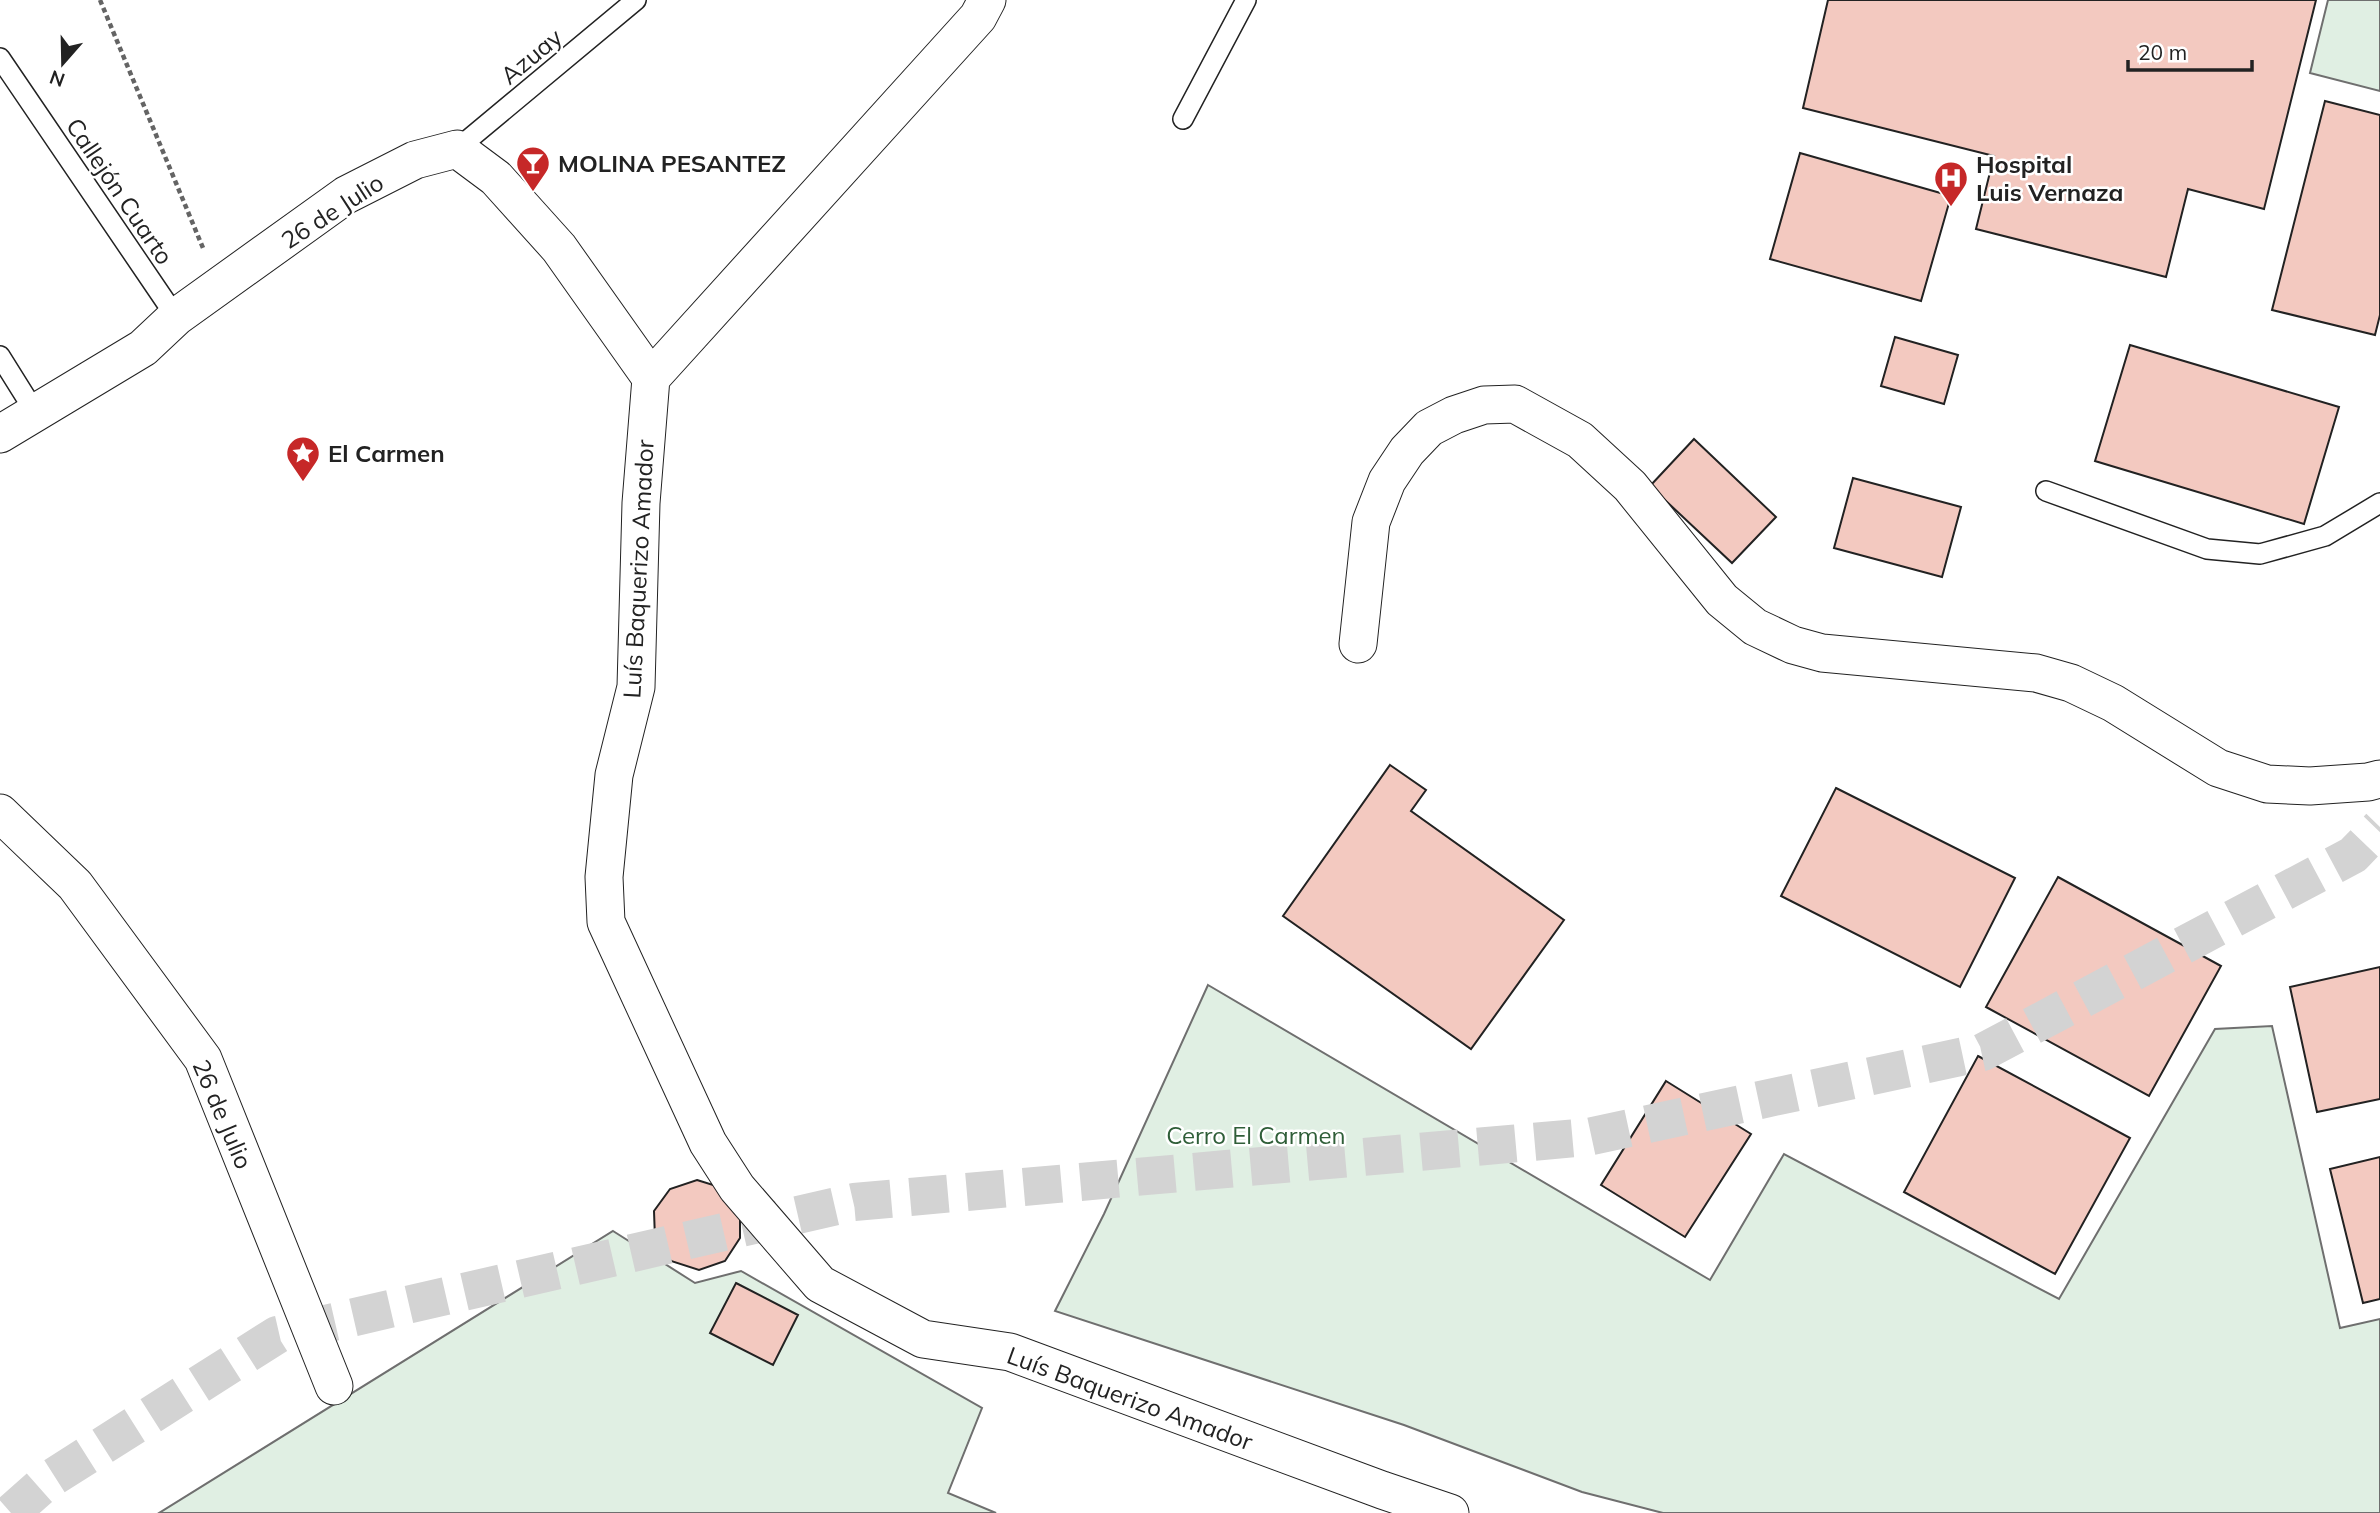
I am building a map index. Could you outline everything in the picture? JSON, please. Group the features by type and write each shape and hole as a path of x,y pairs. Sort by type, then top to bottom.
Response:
{"street":[{"path":"457,149 496,178 559,248 651,378 978,17 987,0"},
{"name":"26 de Julio","path":"0,434 143,348 176,317 346,195 415,160 457,149"},
{"name":"Luís Baquerizo Amador","path":"651,378 640,516 635,687 614,775 604,877 606,922 708,1143 737,1188 820,1284 922,1339 1010,1352 1450,1513"},
{"path":"1358,644 1371,522 1393,471 1407,451 1429,428 1454,415 1484,405 1515,404 1580,440 1630,486 1722,600 1755,627 1793,645 1822,653 2036,673 2071,683 2113,703 2218,768 2267,783 2311,786 2380,779"},
{"name":"26 de Julio","path":"0,813 75,885 203,1059 334,1385"}],"lane":[{"name":"Azuay","path":"457,149 636,0"},
{"path":"1183,118 1246,0"},
{"name":"Callejón Cuarto","path":"0,58 176,317"},
{"path":"0,356 35,412"},
{"path":"2046,491 2207,549 2260,554 2325,536 2380,503"}],"path":[{"path":"100,0 219,285"}],"green space":[{"path":"2328,0 2380,0 2380,91 2310,73"},
{"name":"Cerro El Carmen","path":"1208,985 1710,1280 1784,1154 2059,1299 2215,1029 2272,1026 2340,1328 2380,1319 2380,1513 1663,1513 1582,1492 1404,1425 1055,1311 1104,1214"},
{"path":"613,1231 695,1283 741,1271 982,1408 948,1493 996,1513 159,1513"}],"building":[{"path":"1828,0 2316,0 2264,209 2188,189 2166,277 1976,229 1994,156 1803,108"},
{"path":"2325,101 2380,115 2380,315 2375,335 2272,310"},
{"path":"1800,153 1951,196 1921,301 1770,259"},
{"path":"1895,337 1958,355 1944,404 1881,386"},
{"path":"2130,345 2339,407 2304,524 2095,461"},
{"path":"1694,439 1776,517 1732,563 1650,486"},
{"path":"1853,478 1961,507 1942,577 1834,548"},
{"path":"1390,765 1426,790 1411,811 1564,920 1471,1049 1283,916"},
{"path":"1836,788 2015,878 1960,987 1781,896"},
{"path":"2058,877 2221,966 2149,1096 1986,1007"},
{"path":"2380,967 2380,1099 2317,1112 2290,987"},
{"path":"1978,1056 2130,1138 2055,1274 1904,1192"},
{"path":"1666,1081 1751,1134 1685,1237 1601,1185"},
{"path":"2380,1157 2380,1299 2363,1303 2330,1169"},
{"path":"697,1180 723,1188 740,1210 740,1238 725,1261 699,1270 671,1261 655,1239 654,1211 670,1189"},
{"path":"736,1283 798,1315 773,1365 710,1333"}],"tunnel":[{"path":"11,1513 47,1481 277,1335 854,1202 1588,1137 1983,1052 2353,855 2380,827"}],"place":[{"name":"MOLINA PESANTEZ","path":"533,193"},
{"name":"Hospital Luis Vernaza","path":"1951,208"},
{"name":"El Carmen","path":"303,483"}]}
